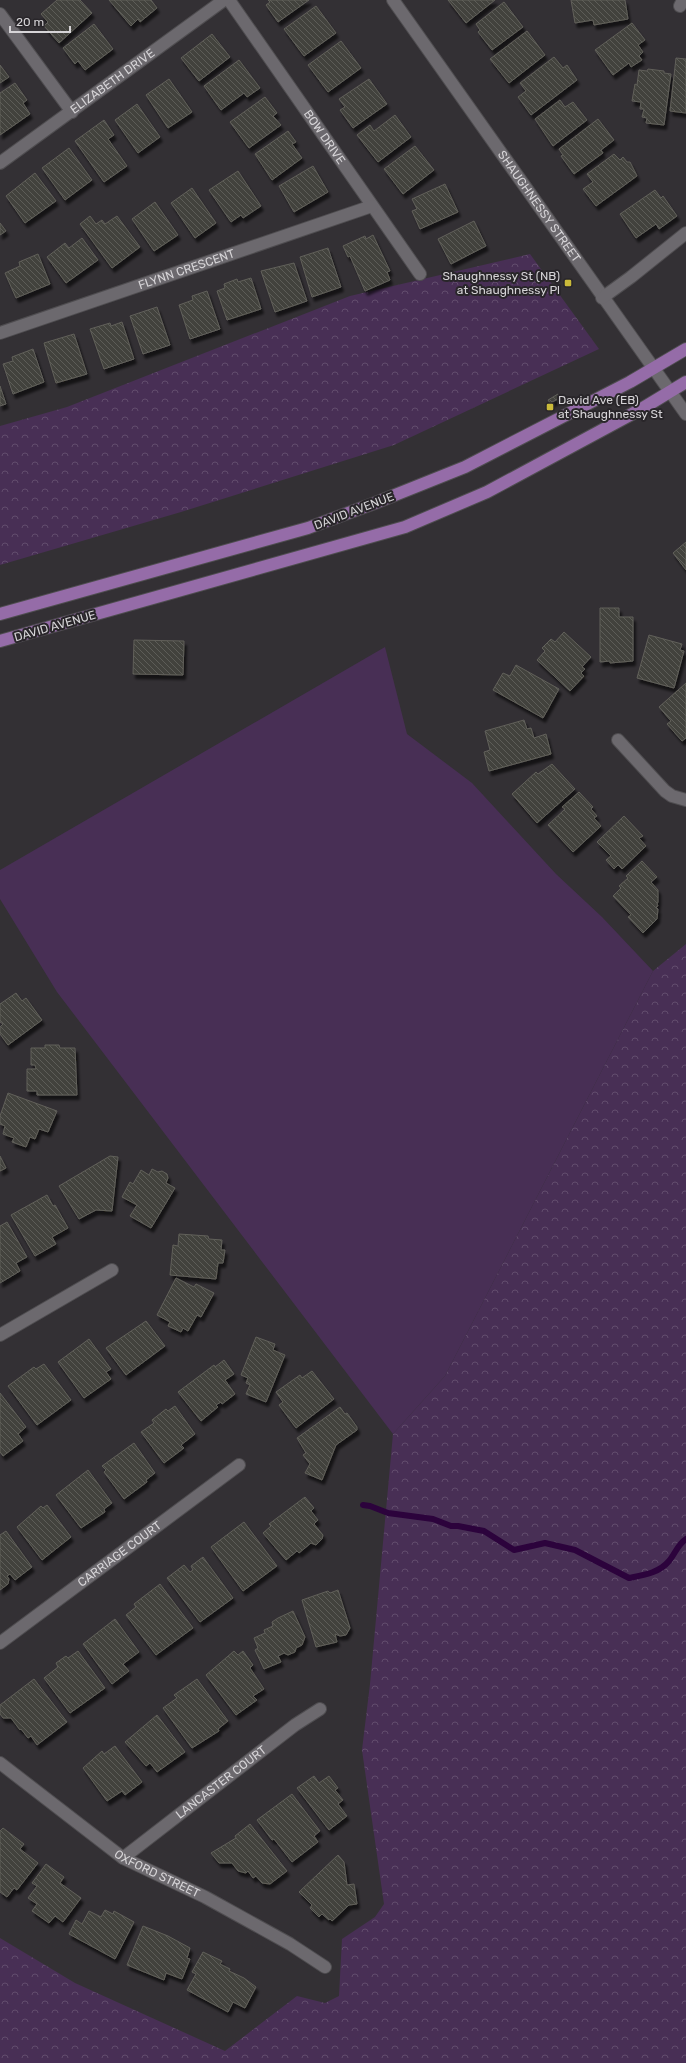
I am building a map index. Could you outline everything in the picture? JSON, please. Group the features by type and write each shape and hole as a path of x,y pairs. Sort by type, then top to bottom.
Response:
{"main road":[{"name":"DAVID AVENUE","path":"0,614 308,528 465,467 654,369 686,349"},
{"name":"DAVID AVENUE","path":"0,641 405,527 487,492 686,382"}],"street":[{"name":"ELIZABETH DRIVE","path":"0,163 224,0"},
{"name":"BOW DRIVE","path":"229,0 420,274"},
{"name":"SHAUGHNESSY STREET","path":"392,0 602,298 686,414"},
{"path":"0,14 72,112"},
{"name":"FLYNN CRESCENT","path":"0,333 372,206"},
{"path":"602,298 686,233"},
{"path":"618,740 665,791 672,796 686,800"},
{"path":"0,1335 112,1270"},
{"name":"CARRIAGE COURT","path":"0,1643 239,1465"},
{"name":"LANCASTER COURT","path":"123,1858 295,1725 320,1709"},
{"name":"OXFORD STREET","path":"0,1763 123,1858 205,1897 290,1944 325,1967"}],"green space":[{"path":"530,254 599,349 394,445 181,512 0,565 0,426 67,407 350,296"},
{"path":"385,647 407,734 472,783 556,874 602,917 653,971 445,1376 393,1434 57,992 0,899 0,870"},
{"path":"686,944 686,2063 0,2063 0,1938 75,1983 225,2051 297,1996 325,2003 339,1996 342,1939 375,1917 384,1904 362,1750 370,1684 393,1434 445,1376 653,971"}],"building":[{"path":"57,0 80,0 92,13 59,43 44,26 48,22 41,14"},
{"path":"109,0 151,0 157,8 140,22 138,19 131,26"},
{"path":"268,0 309,0 278,22 266,5 270,2"},
{"path":"448,0 495,0 466,23"},
{"path":"571,0 625,0 628,19 594,25 593,20 575,23"},
{"path":"504,2 523,27 492,50 478,32 480,30 476,24"},
{"path":"316,6 336,33 304,56 284,29"},
{"path":"632,23 645,40 638,45 643,52 639,56 642,60 631,67 629,63 613,75 595,50"},
{"path":"94,24 113,49 85,70 78,61 75,64 63,48"},
{"path":"527,31 545,55 509,83 490,59"},
{"path":"212,34 230,57 199,81 181,58"},
{"path":"341,41 361,68 328,92 308,65"},
{"path":"554,57 563,68 567,65 577,80 531,115 518,97 526,91 520,83"},
{"path":"676,58 686,59 686,113 670,111"},
{"path":"239,60 260,88 247,97 244,93 221,110 204,86"},
{"path":"0,65 9,77 0,83"},
{"path":"648,69 664,71 664,73 671,74 664,125 646,123 647,118 642,117 644,109 640,109 641,102 632,101 635,84 637,85 639,70 647,71"},
{"path":"169,79 192,112 168,128 146,95"},
{"path":"369,79 387,104 353,128 340,110 345,107 339,99"},
{"path":"15,83 27,100 23,103 30,114 0,135 0,93"},
{"path":"265,97 277,113 273,116 281,125 249,148 230,122"},
{"path":"560,100 565,107 573,102 587,120 553,146 535,119"},
{"path":"137,104 160,137 138,153 115,120"},
{"path":"395,115 411,137 378,162 357,135 370,125 374,131"},
{"path":"598,119 614,140 601,150 603,153 574,174 561,156 563,155 559,149"},
{"path":"104,120 114,135 108,139 127,166 104,182 75,141"},
{"path":"288,131 296,142 292,144 302,158 272,180 255,154"},
{"path":"415,146 434,170 403,194 384,169"},
{"path":"69,148 92,180 65,200 42,168"},
{"path":"614,154 620,160 623,157 627,162 630,162 637,176 596,206 583,189 593,182 587,174"},
{"path":"313,166 328,192 294,212 279,186"},
{"path":"238,171 261,206 243,218 241,215 231,222 209,190"},
{"path":"35,173 56,201 25,223 6,196"},
{"path":"445,184 458,212 420,229 412,211 417,209 412,199"},
{"path":"192,188 216,223 195,238 171,203"},
{"path":"655,190 661,198 663,196 677,216 659,229 656,224 636,238 620,214"},
{"path":"155,202 178,235 154,251 132,219"},
{"path":"90,216 96,224 102,220 105,224 117,216 140,247 112,268 80,224"},
{"path":"474,221 486,246 451,264 438,239"},
{"path":"0,223 6,231 0,235"},
{"path":"373,235 390,271 387,272 390,280 365,291 350,256 348,257 343,246 365,236 366,239"},
{"path":"82,238 98,260 66,283 47,257 65,243 69,248"},
{"path":"328,248 341,287 312,297 300,257"},
{"path":"38,254 50,284 16,298 5,273 20,266 19,262"},
{"path":"294,263 307,301 275,312 261,271"},
{"path":"251,278 261,309 227,320 217,291 225,288 224,284 237,279 238,282"},
{"path":"207,291 220,329 190,339 179,305 193,300 192,296"},
{"path":"157,307 170,345 143,354 130,316"},
{"path":"122,322 134,359 104,369 90,329 110,323 111,326"},
{"path":"74,334 87,374 56,383 44,343"},
{"path":"33,349 44,382 13,394 3,364 13,361 12,357"},
{"path":"0,386 6,404 0,406"},
{"path":"558,394 560,398 550,403 548,400"},
{"path":"686,542 686,570 673,553"},
{"path":"600,608 619,608 619,617 633,617 633,661 610,663 610,661 600,662"},
{"path":"564,632 591,657 582,667 585,669 581,673 584,676 570,691 537,660 545,651 542,648 551,639 555,642"},
{"path":"649,635 682,644 680,650 684,651 674,688 637,678"},
{"path":"134,640 184,641 183,675 133,674"},
{"path":"516,665 559,689 543,718 493,690 503,673 510,676"},
{"path":"686,683 686,738 682,741 667,724 671,721 659,707"},
{"path":"524,720 527,729 531,728 534,738 546,734 551,754 489,771 484,752 490,750 485,731"},
{"path":"552,764 575,789 537,823 512,794 536,772 538,774"},
{"path":"579,792 593,807 591,809 597,816 594,818 601,826 573,852 548,825 565,809 562,807"},
{"path":"624,816 643,836 639,838 646,846 622,869 618,865 614,869 606,860 611,856 597,842"},
{"path":"642,861 657,877 651,882 658,890 658,906 656,907 658,909 657,919 643,933 628,917 631,915 613,896 621,888 619,886 628,878 626,876"},
{"path":"16,993 22,1001 26,998 42,1020 8,1045 0,1034 0,1027 3,1024 0,1022 0,1004"},
{"path":"45,1045 59,1045 60,1048 75,1048 77,1095 37,1095 37,1091 27,1091 27,1069 36,1069 35,1065 31,1065 31,1048 45,1048"},
{"path":"8,1093 57,1111 48,1132 39,1129 35,1139 30,1137 26,1147 12,1142 14,1138 3,1134 5,1126 0,1124 0,1116"},
{"path":"0,1156 6,1168 0,1171"},
{"path":"110,1156 118,1157 112,1211 96,1210 79,1219 59,1186"},
{"path":"152,1169 158,1172 162,1171 167,1174 168,1178 166,1183 175,1188 151,1228 130,1216 137,1205 122,1197 130,1182 133,1184 141,1170 149,1175"},
{"path":"47,1195 53,1206 55,1205 68,1228 52,1237 56,1244 35,1256 11,1215"},
{"path":"7,1222 27,1257 16,1263 20,1271 0,1283 0,1226"},
{"path":"179,1234 208,1236 209,1239 222,1240 221,1250 225,1250 223,1263 218,1263 216,1279 170,1275 173,1245 178,1246"},
{"path":"176,1278 194,1287 196,1284 214,1293 201,1317 197,1315 188,1331 183,1328 181,1332 168,1326 170,1322 157,1315"},
{"path":"146,1321 165,1346 126,1375 106,1348"},
{"path":"256,1337 275,1344 273,1350 285,1355 266,1402 246,1394 250,1385 246,1383 248,1378 241,1375"},
{"path":"89,1339 111,1369 106,1372 111,1379 84,1398 58,1362"},
{"path":"224,1360 234,1374 225,1380 235,1394 222,1404 221,1402 216,1405 218,1407 201,1421 178,1392 214,1365 215,1367"},
{"path":"44,1364 71,1400 37,1425 8,1386 34,1367 36,1369"},
{"path":"312,1371 334,1399 296,1428 279,1405 283,1402 276,1392 300,1375 302,1378"},
{"path":"0,1393 26,1427 18,1434 23,1441 3,1456 0,1452"},
{"path":"175,1406 195,1434 181,1445 184,1448 164,1463 141,1432 154,1423 152,1420 166,1409 168,1411"},
{"path":"340,1407 345,1414 347,1413 357,1427 357,1430 336,1445 322,1480 305,1473 310,1464 303,1455 306,1453 297,1438"},
{"path":"134,1443 155,1473 146,1480 147,1482 124,1499 104,1472 106,1470 102,1466"},
{"path":"88,1470 112,1503 104,1509 105,1512 81,1528 56,1495"},
{"path":"305,1497 314,1508 311,1511 318,1520 314,1524 323,1535 322,1539 316,1545 311,1543 299,1553 297,1551 286,1560 263,1533 271,1526 269,1524"},
{"path":"47,1505 71,1537 42,1560 17,1527 41,1506 43,1508"},
{"path":"244,1522 277,1566 243,1591 211,1547"},
{"path":"6,1531 32,1567 15,1580 10,1574 7,1576 9,1579 8,1584 0,1590 0,1535"},
{"path":"203,1557 233,1598 200,1622 167,1578 184,1565 190,1572 193,1570 191,1566"},
{"path":"160,1584 193,1628 156,1655 126,1615 136,1607 134,1604"},
{"path":"338,1590 350,1628 346,1635 340,1636 335,1634 337,1642 316,1647 302,1600 328,1591 330,1593"},
{"path":"293,1611 305,1637 302,1645 296,1648 295,1652 288,1655 284,1653 278,1656 281,1662 264,1669 255,1650 258,1648 254,1638 265,1633 264,1630 273,1626 272,1622"},
{"path":"115,1619 139,1652 123,1664 129,1671 112,1684 83,1644"},
{"path":"78,1651 105,1688 70,1713 44,1678 58,1667 56,1663 66,1656 68,1658"},
{"path":"234,1651 238,1655 243,1651 253,1665 250,1668 264,1689 253,1696 257,1700 236,1715 206,1675"},
{"path":"34,1679 67,1722 37,1745 31,1736 28,1738 11,1718 3,1718 0,1714 0,1705"},
{"path":"197,1679 228,1721 218,1729 219,1731 192,1748 163,1708 177,1698 174,1695"},
{"path":"157,1715 185,1752 157,1772 150,1763 146,1766 125,1742"},
{"path":"115,1746 142,1782 125,1795 122,1791 107,1801 83,1768 102,1751 104,1754"},
{"path":"314,1776 319,1783 329,1776 338,1788 335,1790 343,1800 338,1804 347,1816 329,1830 297,1788"},
{"path":"292,1794 320,1831 314,1836 318,1842 292,1862 274,1839 272,1840 257,1820"},
{"path":"250,1824 287,1871 270,1884 262,1883 256,1876 253,1878 248,1871 246,1873 238,1871 232,1863 219,1863 211,1853 236,1838 235,1836"},
{"path":"3,1828 24,1844 20,1849 38,1863 17,1890 14,1888 7,1897 0,1892 0,1831"},
{"path":"338,1855 344,1862 347,1885 354,1884 357,1904 349,1905 332,1921 322,1914 319,1917 310,1908 312,1905 299,1892"},
{"path":"46,1864 64,1877 60,1883 81,1898 63,1922 55,1916 49,1923 32,1911 37,1904 28,1898 37,1886 32,1883"},
{"path":"105,1910 113,1914 114,1911 134,1922 115,1959 69,1934 76,1920 82,1924 89,1911 101,1917"},
{"path":"143,1926 168,1936 190,1948 187,1958 190,1959 182,1979 166,1973 164,1980 127,1965"},
{"path":"203,1952 222,1961 220,1964 230,1969 229,1971 244,1978 256,1987 245,2008 233,2002 228,2012 187,1990 196,1974 192,1972"}],"waterway":[{"path":"363,1505 388,1513 433,1519 451,1526 484,1531 514,1550 545,1543 575,1550 629,1578 651,1573 661,1568 669,1561 679,1546 686,1539"}],"place":[{"name":"Shaughnessy St (NB) at Shaughnessy Pl","path":"568,283"},
{"name":"David Ave (EB) at Shaughnessy St","path":"550,407"}]}
